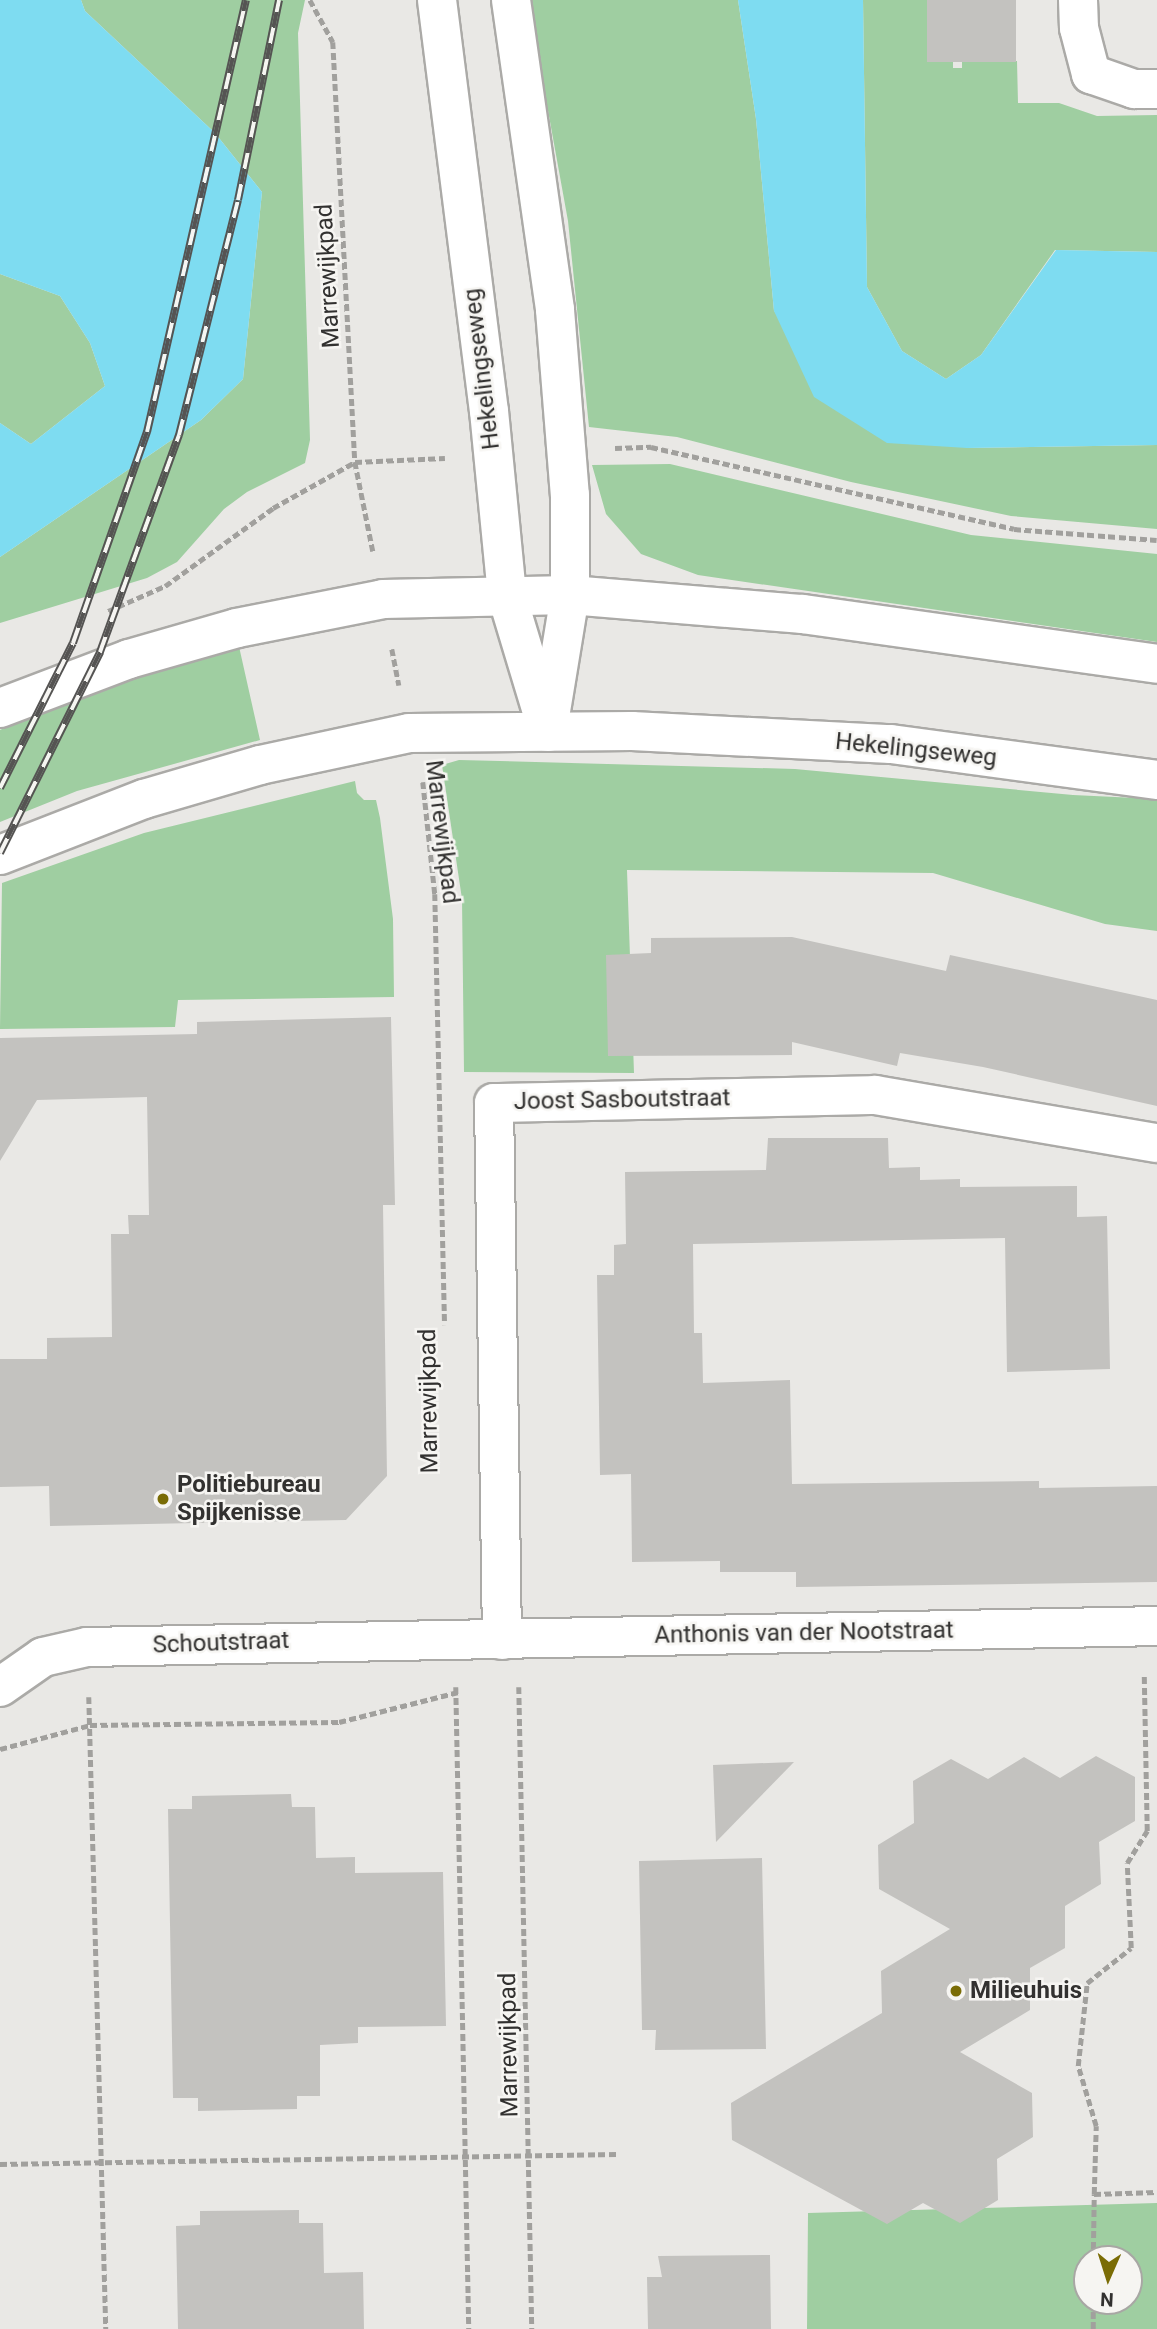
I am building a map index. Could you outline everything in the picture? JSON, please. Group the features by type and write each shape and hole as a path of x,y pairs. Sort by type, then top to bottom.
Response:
{"street":[{"name":"Hekelingseweg","path":"437,0 489,411 507,596 548,732 712,733 891,744 1157,780"},
{"path":"0,855 144,799 260,765 409,733 548,732 570,595 567,452 555,310 511,0"},
{"path":"1078,0 1079,28 1091,74 1135,89 1157,89"},
{"path":"0,708 129,659 237,628 383,599 570,595 803,614 1157,664"},
{"name":"Joost Sasboutstraat","path":"502,1640 495,1103 875,1095 1157,1143"},
{"name":"Anthonis van der Nootstraat","path":"452,1639 1157,1626"},
{"name":"Schoutstraat","path":"0,1687 43,1657 87,1647 452,1639"}],"path":[{"name":"Marrewijkpad","path":"310,0 333,43 355,462 409,733 423,782 435,894 445,1338"},
{"path":"567,452 652,447 1014,529 1157,540"},
{"path":"102,613 165,586 273,508 355,462"},
{"path":"452,1639 457,1692 469,2329"},
{"path":"87,1647 106,2329"},
{"path":"1093,2245 1096,2126 1078,2066 1087,1983 1131,1948 1127,1863 1147,1831 1144,1671"},
{"name":"Marrewijkpad","path":"519,1687 533,2329"},
{"path":"0,1749 90,1725 340,1722 457,1692"},
{"path":"0,2164 617,2154"},
{"path":"1094,2194 1157,2192"}],"green space":[{"path":"81,0 305,0 298,33 310,440 305,463 247,492 224,509 177,562 147,578 0,623 0,557 201,420 243,379 262,192 215,133 85,11"},
{"path":"528,0 738,0 756,119 774,311 967,448 1157,445 1157,529 1011,516 851,482 677,437 589,427 568,221"},
{"path":"863,0 927,0 928,61 953,62 953,68 962,68 962,61 1017,61 1018,103 1059,103 1097,116 1157,115 1157,252 1055,250 981,355 946,379 902,351 867,287"},
{"path":"0,274 60,296 90,343 105,386 31,444 0,423"},
{"path":"670,464 971,535 1157,554 1157,642 698,575 641,554 606,514 592,465"},
{"path":"238,642 260,740 77,791 0,822 0,730 125,670"},
{"path":"459,760 795,769 1073,795 1157,799 1157,931 1105,924 933,873 627,870 634,1073 464,1072 462,899 442,765"},
{"path":"355,781 357,793 364,800 376,800 380,818 393,919 394,997 178,1000 175,1027 0,1029 2,883 144,833"},
{"path":"1157,2203 1157,2329 807,2329 808,2213"}],"water":[{"path":"0,0 81,0 85,11 215,133 262,192 243,379 201,420 0,557 0,423 31,444 105,386 90,343 60,296 0,274"},
{"path":"738,0 863,0 867,287 902,351 946,379 981,355 1056,250 1157,252 1157,445 967,448 887,443 814,397 774,311 756,119"}],"building":[{"path":"927,0 1016,0 1016,62 927,62"},
{"path":"792,937 946,971 950,955 1157,1000 1157,1106 983,1067 900,1053 897,1066 792,1042 792,1055 608,1056 606,955 651,953 651,938"},
{"path":"391,1017 395,1205 383,1205 387,1476 346,1520 50,1526 49,1486 0,1487 0,1359 47,1359 47,1338 112,1337 111,1234 129,1234 128,1215 149,1215 147,1097 37,1100 0,1161 0,1038 197,1034 197,1022"},
{"path":"768,1138 888,1138 889,1168 920,1167 920,1180 960,1179 960,1187 1077,1186 1077,1217 1107,1216 1110,1369 1007,1372 1005,1238 693,1244 694,1333 702,1333 703,1383 790,1380 792,1484 1039,1481 1039,1488 1157,1486 1157,1582 796,1587 796,1572 720,1572 720,1561 632,1562 631,1474 600,1475 597,1275 614,1275 614,1245 626,1244 625,1172 766,1170"},
{"name":"Milieuhuis","path":"1096,1756 1135,1777 1135,1821 1099,1842 1101,1884 1065,1906 1065,1948 1030,1968 1030,2010 960,2052 1032,2093 1033,2137 997,2159 998,2200 960,2223 923,2203 887,2224 732,2140 731,2103 882,2013 881,1971 950,1929 879,1889 878,1845 914,1823 913,1781 951,1759 988,1779 1024,1757 1060,1778"},
{"path":"794,1762 716,1842 713,1765"},
{"path":"291,1794 292,1807 315,1807 316,1858 355,1857 355,1873 443,1872 446,2026 358,2027 358,2043 320,2045 320,2096 297,2096 297,2109 198,2111 198,2098 173,2098 168,1809 192,1809 192,1796"},
{"path":"762,1858 766,2049 655,2050 656,2030 642,2030 639,1861"},
{"path":"299,2210 299,2223 323,2223 324,2273 363,2272 364,2329 178,2329 176,2226 200,2225 200,2211"},
{"path":"770,2255 771,2329 648,2329 647,2277 662,2277 658,2256"}],"railway":[{"path":"0,788 73,643 147,432 246,0"},
{"path":"0,853 100,652 179,435 238,200 279,0"}],"place":[{"name":"Politiebureau Spijkenisse","path":"163,1499"},
{"name":"Milieuhuis","path":"956,1991"}]}
